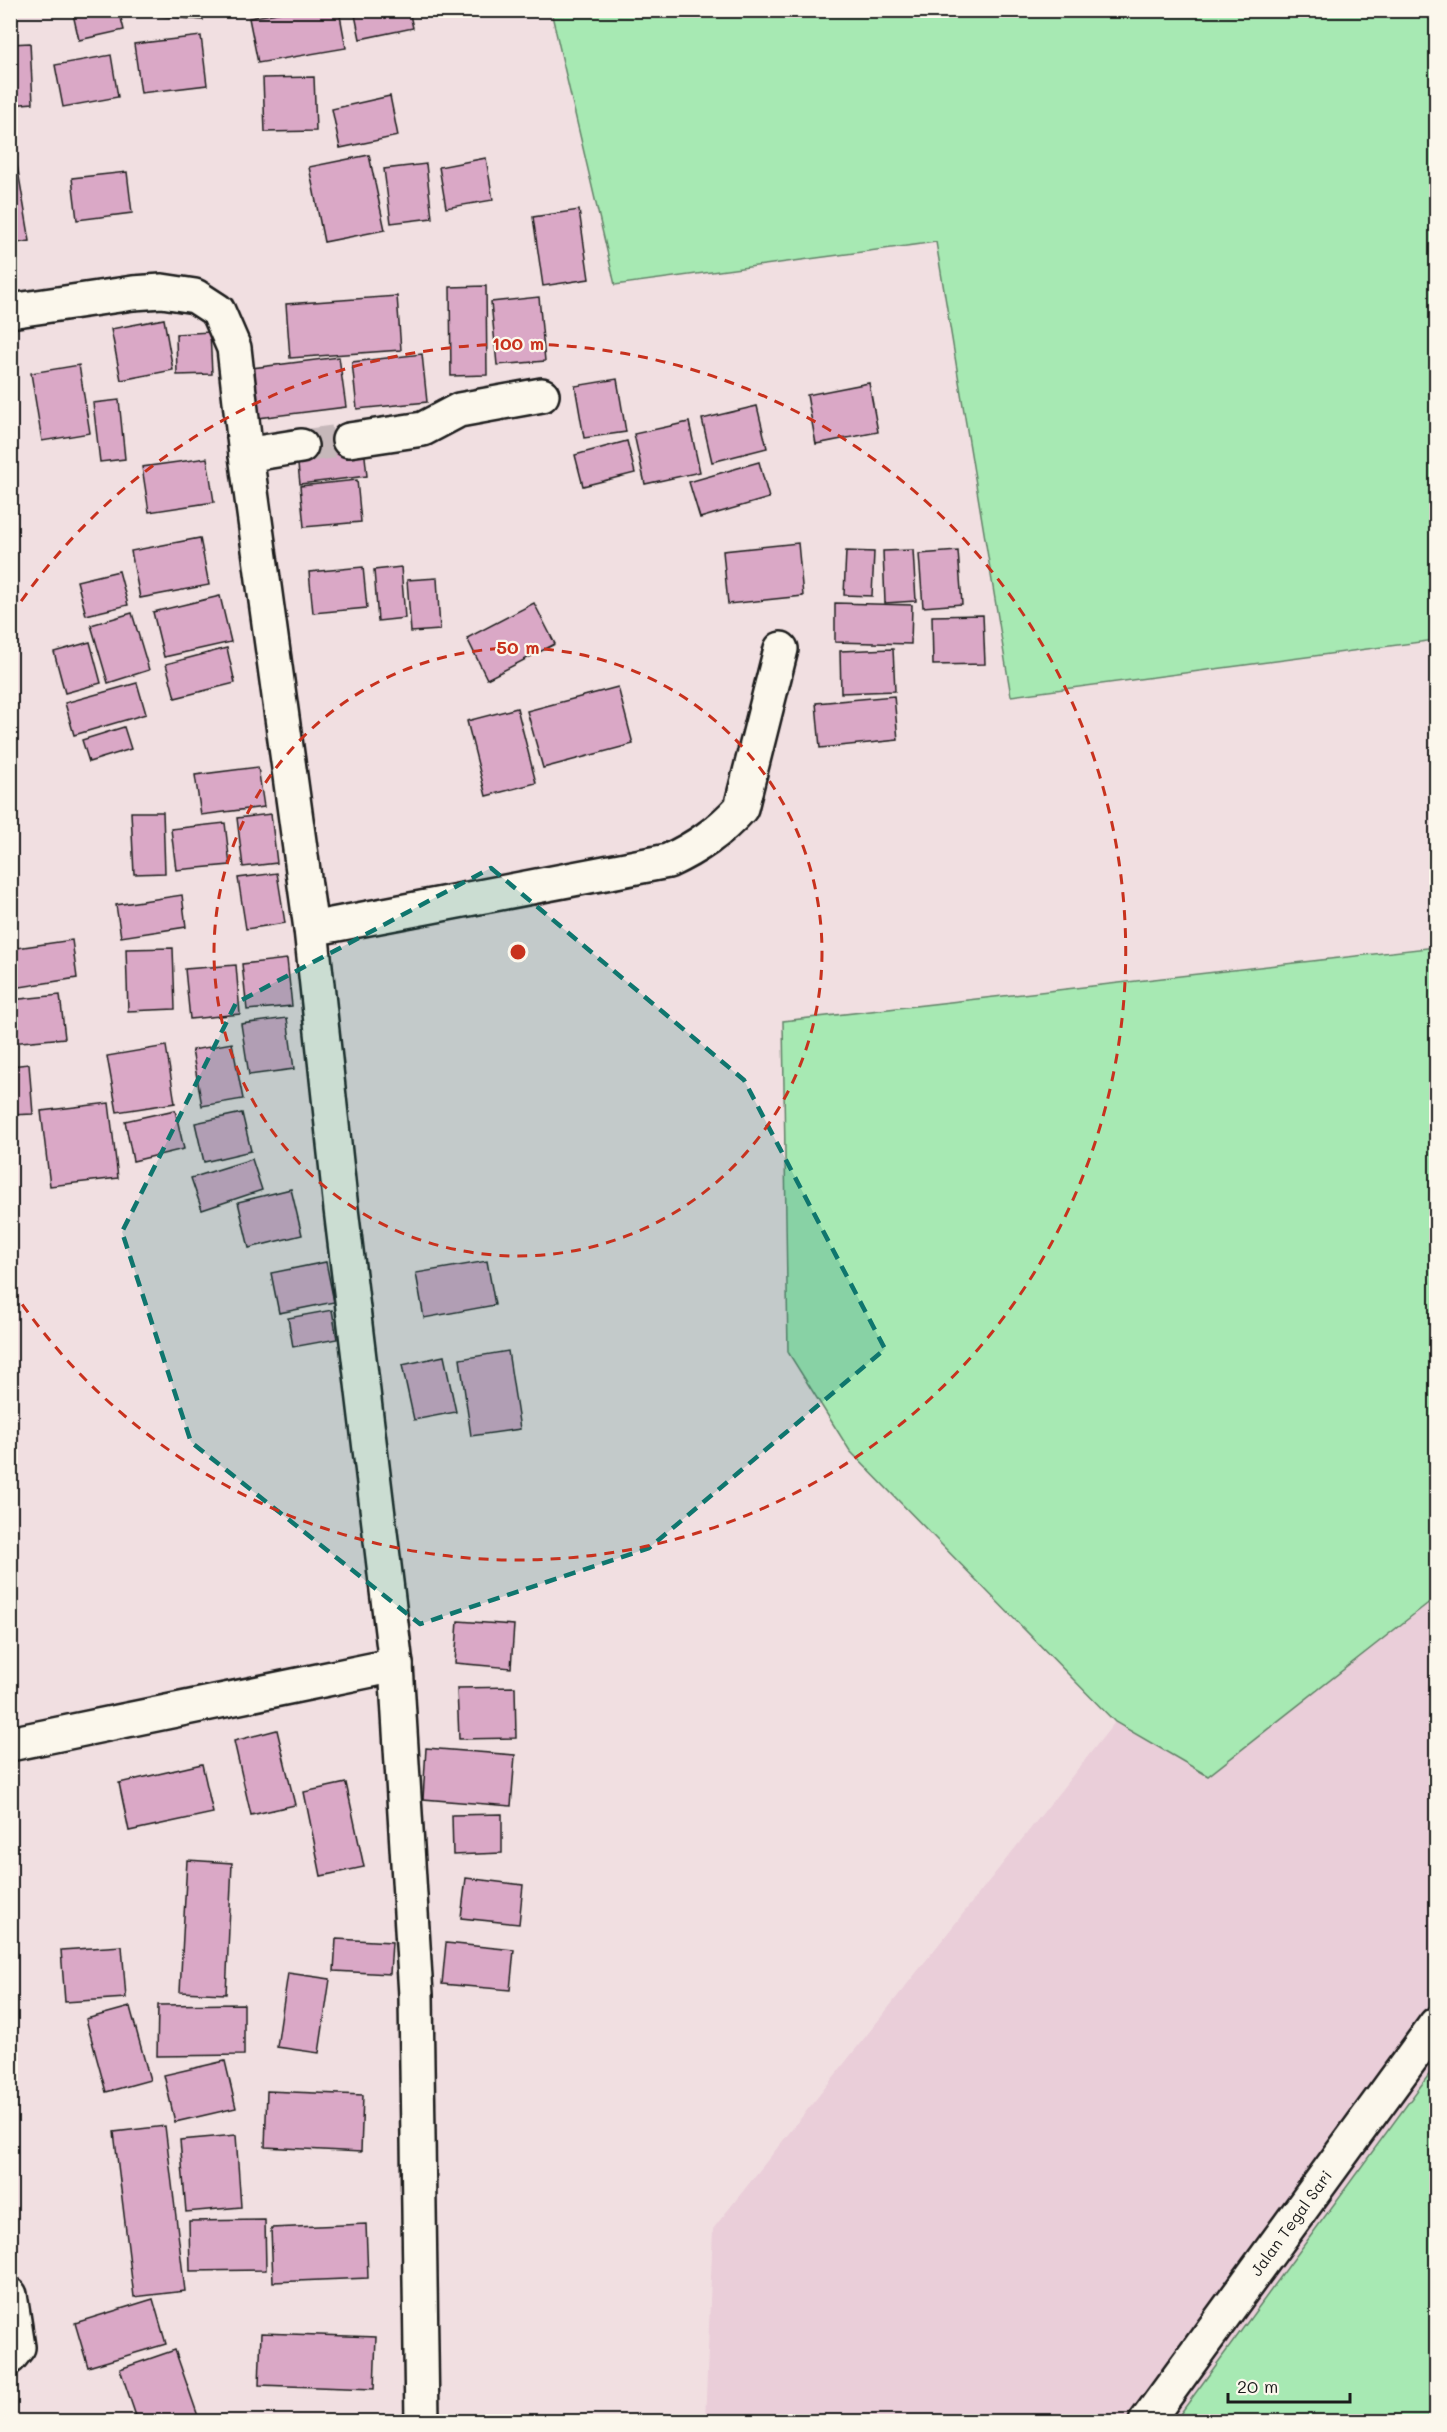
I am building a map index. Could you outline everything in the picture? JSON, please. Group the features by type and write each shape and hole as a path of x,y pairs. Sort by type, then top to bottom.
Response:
{"street":[{"path":"10,311 133,293 162,291 195,296 218,311 234,348 246,455 311,929 339,1197 396,1665 416,1995 422,2421"},
{"path":"349,440 423,429 459,410 542,395"},
{"path":"246,455 301,446"},
{"path":"311,929 668,861 696,848 723,828 741,808 781,649"},
{"path":"10,1744 396,1665"},
{"name":"Jalan Tegal Sari","path":"1146,2421 1437,2024"},
{"path":"10,2295 18,2347 10,2357"}],"highlighted area":[{"path":"491,868 744,1080 885,1349 649,1548 420,1624 191,1442 122,1232 236,1003"}],"shaded area":[{"path":"1436,1597 1436,2065 1175,2421 705,2422 713,2229 1115,1722 1208,1776"}],"green space":[{"path":"551,11 1436,11 1436,643 1435,640 1011,696 936,242 615,285"},
{"path":"1436,947 1436,1597 1208,1776 1115,1722 850,1451 788,1352 783,1021"},
{"path":"1436,2065 1436,2421 1175,2421"}],"building":[{"path":"72,10 119,10 124,30 79,40"},
{"path":"161,10 204,10 203,20 160,16"},
{"path":"294,10 339,10 346,48 258,63 249,18"},
{"path":"354,10 409,10 413,28 360,39"},
{"path":"201,36 207,85 141,93 134,44"},
{"path":"30,43 33,103 10,105 10,44"},
{"path":"111,55 118,97 63,107 55,65"},
{"path":"314,77 316,131 265,132 263,78"},
{"path":"390,96 398,136 340,148 332,109"},
{"path":"15,153 30,241 10,244 10,154"},
{"path":"369,155 385,230 324,242 309,167"},
{"path":"486,158 493,200 446,208 439,167"},
{"path":"426,164 432,218 391,223 384,169"},
{"path":"127,172 132,213 77,220 72,178"},
{"path":"579,210 589,279 543,286 533,217"},
{"path":"486,286 487,375 451,376 450,287"},
{"path":"397,296 401,350 290,358 286,304"},
{"path":"539,297 545,361 497,365 491,302"},
{"path":"164,319 173,370 121,380 111,329"},
{"path":"210,332 212,374 177,375 176,334"},
{"path":"422,354 427,402 357,409 352,362"},
{"path":"10,356 15,392 10,392"},
{"path":"339,357 346,407 258,418 252,368"},
{"path":"79,365 90,433 42,441 31,373"},
{"path":"617,379 626,432 584,438 575,386"},
{"path":"869,383 878,432 816,444 807,395"},
{"path":"119,400 125,459 100,462 93,403"},
{"path":"757,406 767,448 712,462 702,419"},
{"path":"689,422 700,472 645,484 634,434"},
{"path":"627,441 635,473 583,486 575,455"},
{"path":"364,447 367,476 300,484 297,455"},
{"path":"207,458 214,502 149,512 142,467"},
{"path":"759,462 769,498 700,518 689,482"},
{"path":"357,480 361,522 304,527 300,486"},
{"path":"200,538 209,585 140,598 131,551"},
{"path":"798,543 803,596 728,604 723,551"},
{"path":"913,550 916,601 885,603 883,551"},
{"path":"846,551 874,552 872,596 844,595"},
{"path":"958,551 962,604 923,607 919,554"},
{"path":"363,567 367,608 313,613 309,572"},
{"path":"401,567 405,618 378,621 374,570"},
{"path":"119,571 128,605 86,615 77,581"},
{"path":"437,578 440,630 411,632 407,580"},
{"path":"220,596 231,642 164,657 153,612"},
{"path":"534,603 555,644 487,679 467,638"},
{"path":"835,603 912,605 911,644 835,642"},
{"path":"132,613 149,670 108,683 91,625"},
{"path":"983,615 985,664 933,665 932,616"},
{"path":"90,642 101,683 65,693 54,652"},
{"path":"227,648 235,683 175,698 166,664"},
{"path":"893,649 895,691 841,693 840,651"},
{"path":"137,683 146,714 74,735 65,703"},
{"path":"618,687 633,744 543,768 527,711"},
{"path":"894,696 898,740 820,748 816,703"},
{"path":"517,708 536,783 486,796 467,721"},
{"path":"124,727 131,749 89,762 82,740"},
{"path":"258,767 264,807 201,815 195,775"},
{"path":"131,812 163,812 165,873 134,874"},
{"path":"271,814 277,863 243,867 237,818"},
{"path":"225,823 230,865 176,870 171,829"},
{"path":"277,873 285,923 246,929 238,878"},
{"path":"182,895 186,927 121,937 116,905"},
{"path":"72,940 77,978 14,988 10,949"},
{"path":"173,948 175,1009 128,1011 126,949"},
{"path":"287,959 292,1006 247,1010 242,964"},
{"path":"236,965 240,1014 190,1019 185,969"},
{"path":"60,995 65,1038 10,1043 10,1000"},
{"path":"287,1018 294,1069 249,1075 241,1024"},
{"path":"232,1043 243,1099 202,1106 192,1050"},
{"path":"166,1046 175,1103 117,1112 107,1056"},
{"path":"29,1064 33,1114 10,1115 10,1066"},
{"path":"109,1103 118,1178 50,1186 41,1111"},
{"path":"175,1110 184,1149 133,1161 125,1121"},
{"path":"242,1113 251,1151 204,1162 195,1123"},
{"path":"252,1159 262,1190 202,1210 191,1178"},
{"path":"291,1189 302,1235 249,1248 238,1202"},
{"path":"487,1261 495,1305 424,1318 416,1273"},
{"path":"326,1262 334,1302 279,1313 271,1273"},
{"path":"332,1310 337,1339 293,1347 288,1318"},
{"path":"508,1351 520,1429 471,1436 460,1359"},
{"path":"444,1356 456,1412 414,1420 402,1365"},
{"path":"458,1621 514,1625 511,1668 455,1663"},
{"path":"515,1687 516,1738 459,1739 457,1688"},
{"path":"277,1730 295,1805 251,1815 234,1741"},
{"path":"426,1748 515,1755 511,1806 423,1799"},
{"path":"202,1764 213,1813 129,1831 119,1783"},
{"path":"346,1783 364,1867 321,1876 304,1792"},
{"path":"502,1814 502,1853 453,1855 452,1815"},
{"path":"187,1860 232,1863 226,1994 180,1992"},
{"path":"466,1878 523,1885 519,1924 461,1918"},
{"path":"336,1939 392,1942 390,1974 334,1971"},
{"path":"446,1943 514,1950 510,1990 442,1984"},
{"path":"122,1946 126,1998 65,2002 61,1950"},
{"path":"288,1973 330,1979 319,2053 277,2047"},
{"path":"244,2004 244,2055 157,2056 158,2005"},
{"path":"130,2007 150,2080 106,2092 86,2019"},
{"path":"225,2061 236,2108 175,2122 164,2075"},
{"path":"267,2091 363,2095 361,2152 265,2147"},
{"path":"165,2126 185,2291 134,2297 114,2132"},
{"path":"236,2135 241,2207 186,2212 180,2140"},
{"path":"265,2220 266,2270 190,2271 189,2221"},
{"path":"366,2224 368,2278 273,2282 271,2228"},
{"path":"153,2299 166,2344 88,2367 75,2323"},
{"path":"261,2333 376,2337 374,2389 259,2385"},
{"path":"175,2350 200,2422 138,2422 120,2369"}],"tunnel":[{"path":"301,446 349,440"}]}
